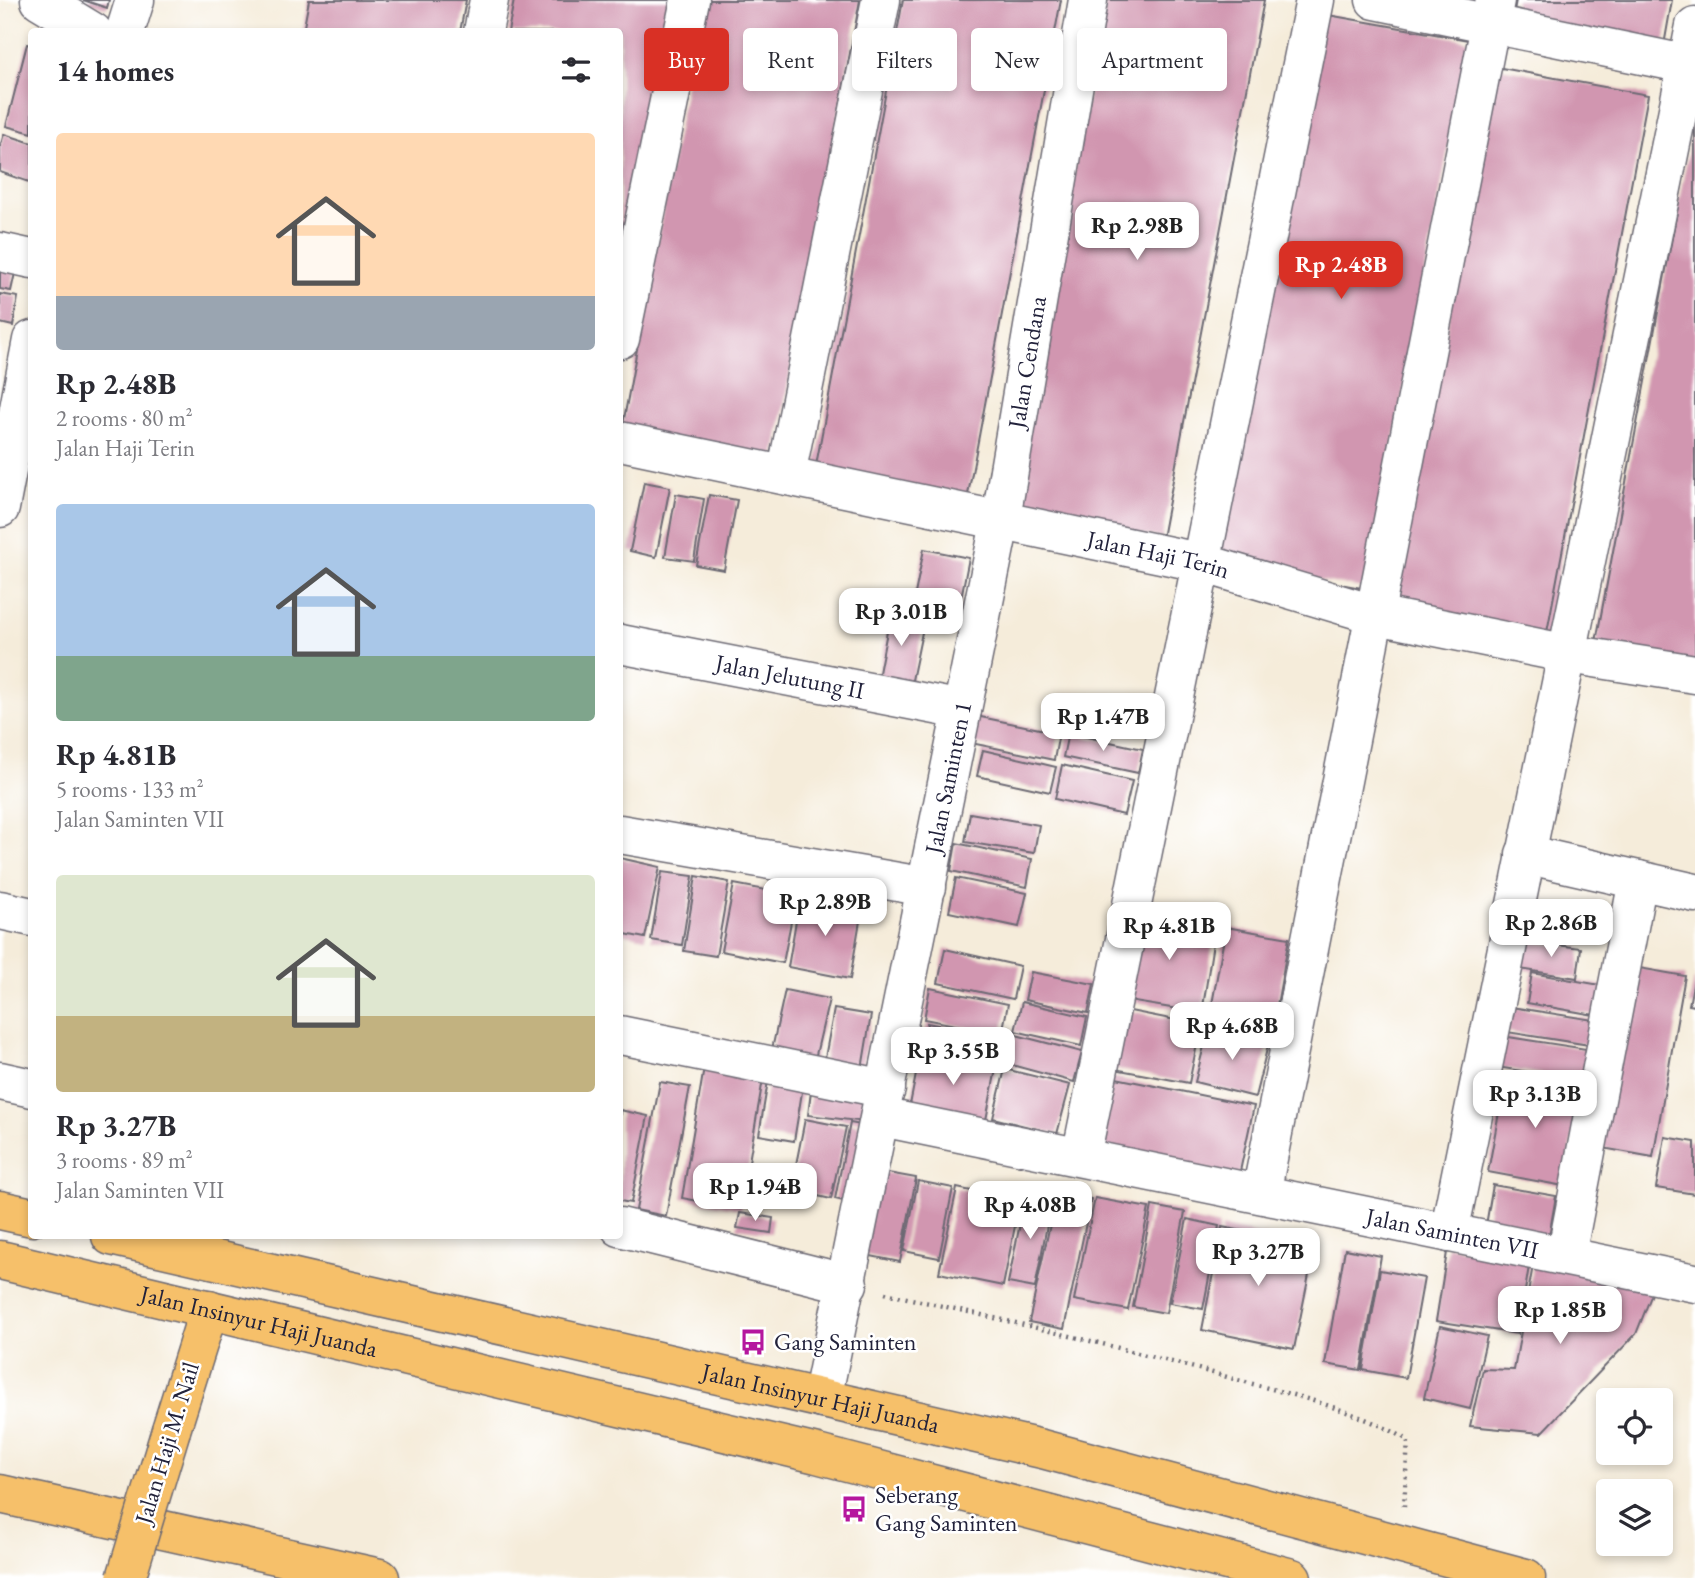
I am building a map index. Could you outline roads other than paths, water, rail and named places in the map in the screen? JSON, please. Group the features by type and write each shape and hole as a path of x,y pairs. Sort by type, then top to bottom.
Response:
{"main road":[{"path":"0,1210 28,1216"},
{"name":"Jalan Insinyur Haji Juanda","path":"124,1239 1042,1450 1526,1578"},
{"name":"Jalan Insinyur Haji Juanda","path":"0,1260 817,1454 1292,1578"},
{"name":"Jalan Haji M. Nail","path":"126,1578 209,1309"},
{"path":"1026,1508 1042,1450"},
{"path":"0,1494 380,1578"}],"street":[{"path":"40,0 86,28"},
{"path":"126,28 135,0"},
{"path":"484,28 489,0"},
{"path":"623,326 691,0"},
{"path":"786,475 881,0"},
{"name":"Jalan Cendana","path":"1001,518 1088,0"},
{"path":"1081,1157 1199,562 1315,0"},
{"path":"1375,0 1493,12 1691,65"},
{"path":"1261,1194 1493,12"},
{"path":"1449,1233 1525,854 1691,65 1695,26"},
{"path":"0,252 28,258"},
{"path":"0,508 28,361"},
{"name":"Jalan Haji Terin","path":"623,442 1001,518 1199,562 1376,615 1569,654 1695,674"},
{"name":"Jalan Saminten 1","path":"822,1399 862,1288 883,1103 1001,518"},
{"name":"Jalan Jelutung II","path":"623,645 962,710"},
{"path":"623,835 927,887"},
{"path":"1525,854 1695,893"},
{"path":"1566,1256 1639,880"},
{"path":"0,910 28,916"},
{"name":"Jalan Saminten VII","path":"623,1036 1081,1157 1680,1280"},
{"path":"0,1081 28,1087"},
{"path":"623,1228 862,1288"}],"place":[{"name":"Gang Saminten","path":"753,1342"},
{"name":"Seberang Gang Saminten","path":"854,1509"}]}
